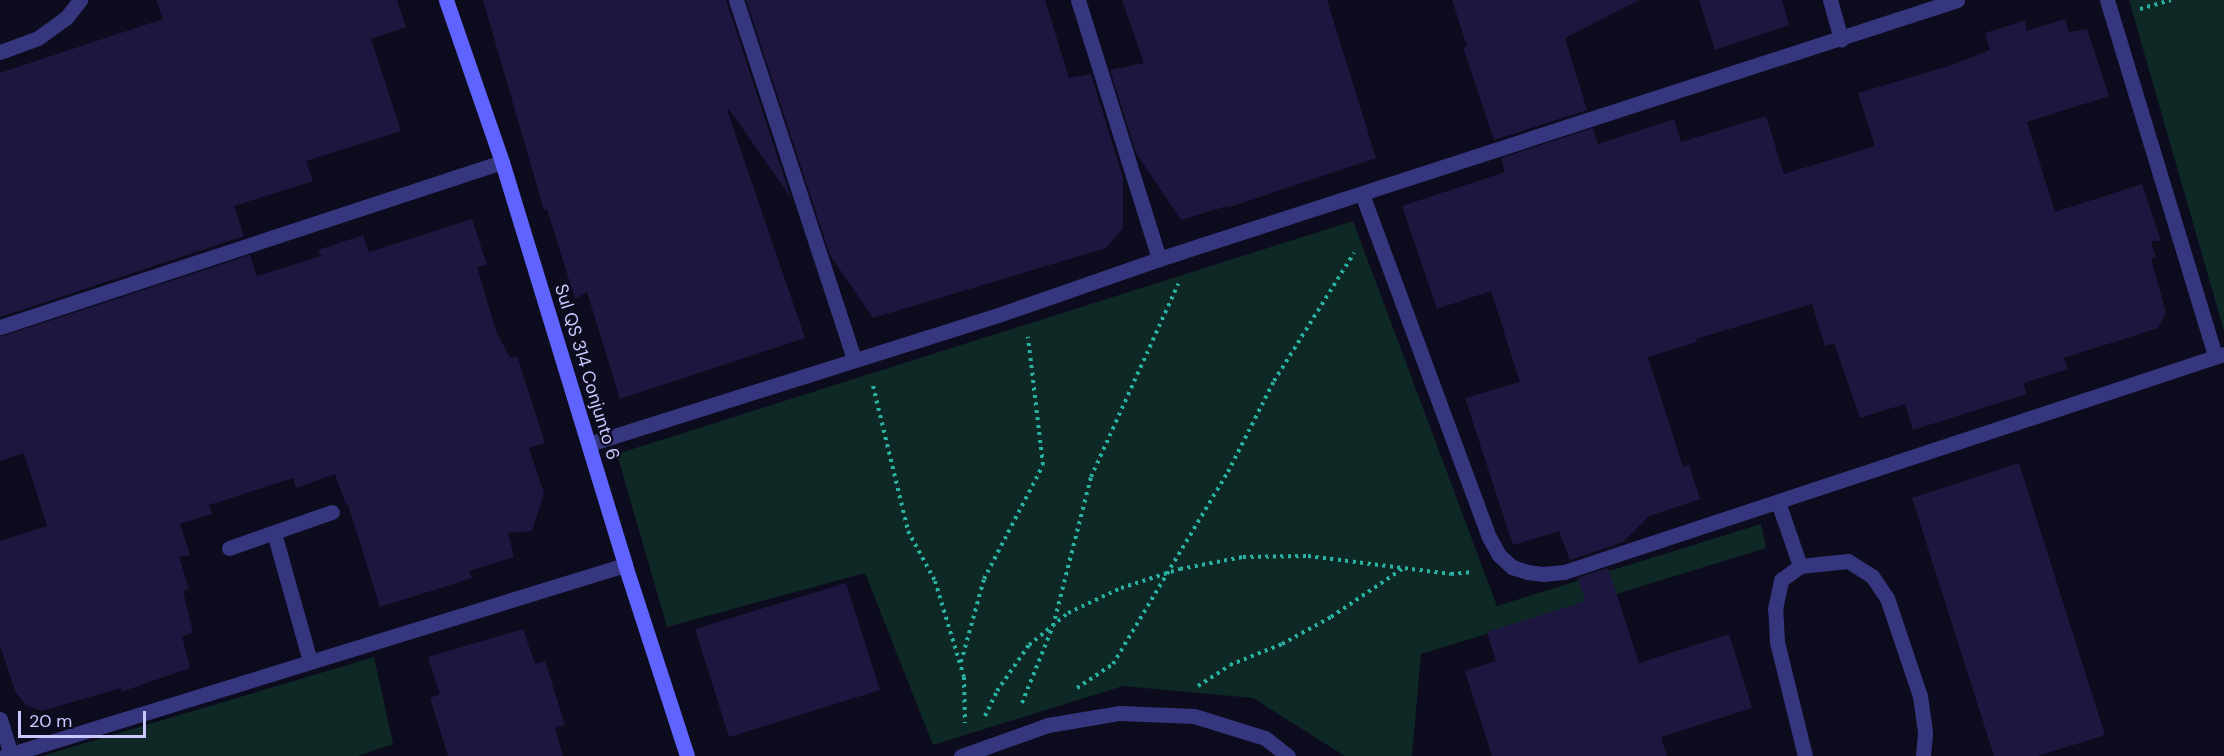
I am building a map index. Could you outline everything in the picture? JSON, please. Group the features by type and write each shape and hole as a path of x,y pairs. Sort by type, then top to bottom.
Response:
{"street":[{"path":"0,52 38,38 66,18 80,0"},
{"name":"Sul QS 314 Conjunto 6","path":"446,0 502,162 625,565 687,756"},
{"path":"736,0 854,359"},
{"path":"1078,0 1159,259"},
{"path":"1830,0 1841,39"},
{"path":"589,444 1001,314 1159,259 1957,0"},
{"path":"1362,194 1489,537 1499,555 1512,567 1544,574 1564,572 2220,355 2107,0"},
{"path":"0,327 502,162"},
{"path":"1778,502 1800,566"},
{"path":"229,548 332,512"},
{"path":"274,533 310,661"},
{"path":"1806,756 1777,642 1775,609 1781,580 1800,566 1848,561 1872,576 1887,598 1920,696 1925,733 1923,756"},
{"path":"0,719 8,755 625,565"},
{"path":"964,755 1048,725 1120,713 1194,716 1265,738 1288,756"}],"path":[{"path":"1074,690 1113,664 1228,472 1274,381 1313,322 1351,254 1378,235"},
{"path":"1008,740 1053,626 1091,477 1182,275"},
{"path":"960,664 984,579 1043,465 1028,336"},
{"path":"872,385 908,531 935,581 964,677 964,755"},
{"path":"964,755 997,691 1029,645 1068,613 1121,588 1169,572 1243,557 1308,556 1450,574 1512,567"},
{"path":"1196,687 1230,665 1282,644 1332,617 1402,569"}],"green space":[{"path":"2129,0 2224,0 2224,331"},
{"path":"1353,221 1497,606 1761,524 1766,548 1421,654 1412,756 1345,756 1253,698 1123,686 933,745 865,573 667,627 617,454"},
{"path":"374,657 393,744 358,756 42,756"}],"building":[{"path":"156,0 397,0 406,27 371,39 401,131 306,161 313,181 234,206 244,236 0,317 0,73 163,19"},
{"path":"483,0 726,0 791,198 729,109 727,110 805,338 620,399 587,292 575,299 547,209 544,210"},
{"path":"746,0 1045,0 1069,78 1091,74 1123,178 1123,228 1106,248 873,318 830,255"},
{"path":"1122,0 1327,0 1376,158 1227,208 1227,206 1181,220 1136,153 1110,70 1144,63"},
{"path":"1452,0 1639,0 1565,38 1587,110 1494,140 1463,47 1467,46"},
{"path":"1699,0 1782,0 1789,25 1715,50"},
{"path":"2065,19 2069,32 2087,29 2109,96 2027,122 2055,212 2142,184 2161,241 2151,241 2156,257 2151,259 2166,312 2158,328 2064,358 2068,369 2023,383 2027,394 1913,430 1905,404 1860,418 1834,343 1825,346 1812,304 1696,339 1697,342 1648,357 1683,467 1689,465 1700,499 1649,516 1623,542 1570,560 1559,531 1513,545 1465,398 1520,382 1491,291 1437,309 1402,206 1505,172 1501,158 1593,128 1598,144 1674,119 1681,142 1766,116 1784,174 1875,146 1858,93 1952,65 1990,50 1985,33 2026,20 2026,31"},
{"path":"472,219 487,265 477,267 496,331 510,358 517,356 545,443 529,448 544,493 532,531 508,533 514,557 469,571 472,578 380,607 348,504 346,505 335,474 296,488 293,478 209,505 212,514 180,524 190,555 179,557 189,589 183,591 193,633 182,636 190,668 121,692 121,688 42,711 26,705 16,693 0,645 0,541 47,526 24,453 0,461 0,337 250,255 257,276 321,256 318,250 363,235 369,252"},
{"path":"2019,463 2105,735 2038,756 1994,756 1912,498"},
{"path":"1608,568 1639,663 1729,634 1752,708 1661,737 1667,756 1492,756 1465,671 1496,661 1487,632 1586,601 1577,578"},
{"path":"846,583 880,690 729,737 695,629"},
{"path":"523,629 535,664 545,661 565,725 555,728 563,756 448,756 430,698 440,694 428,657"}]}
